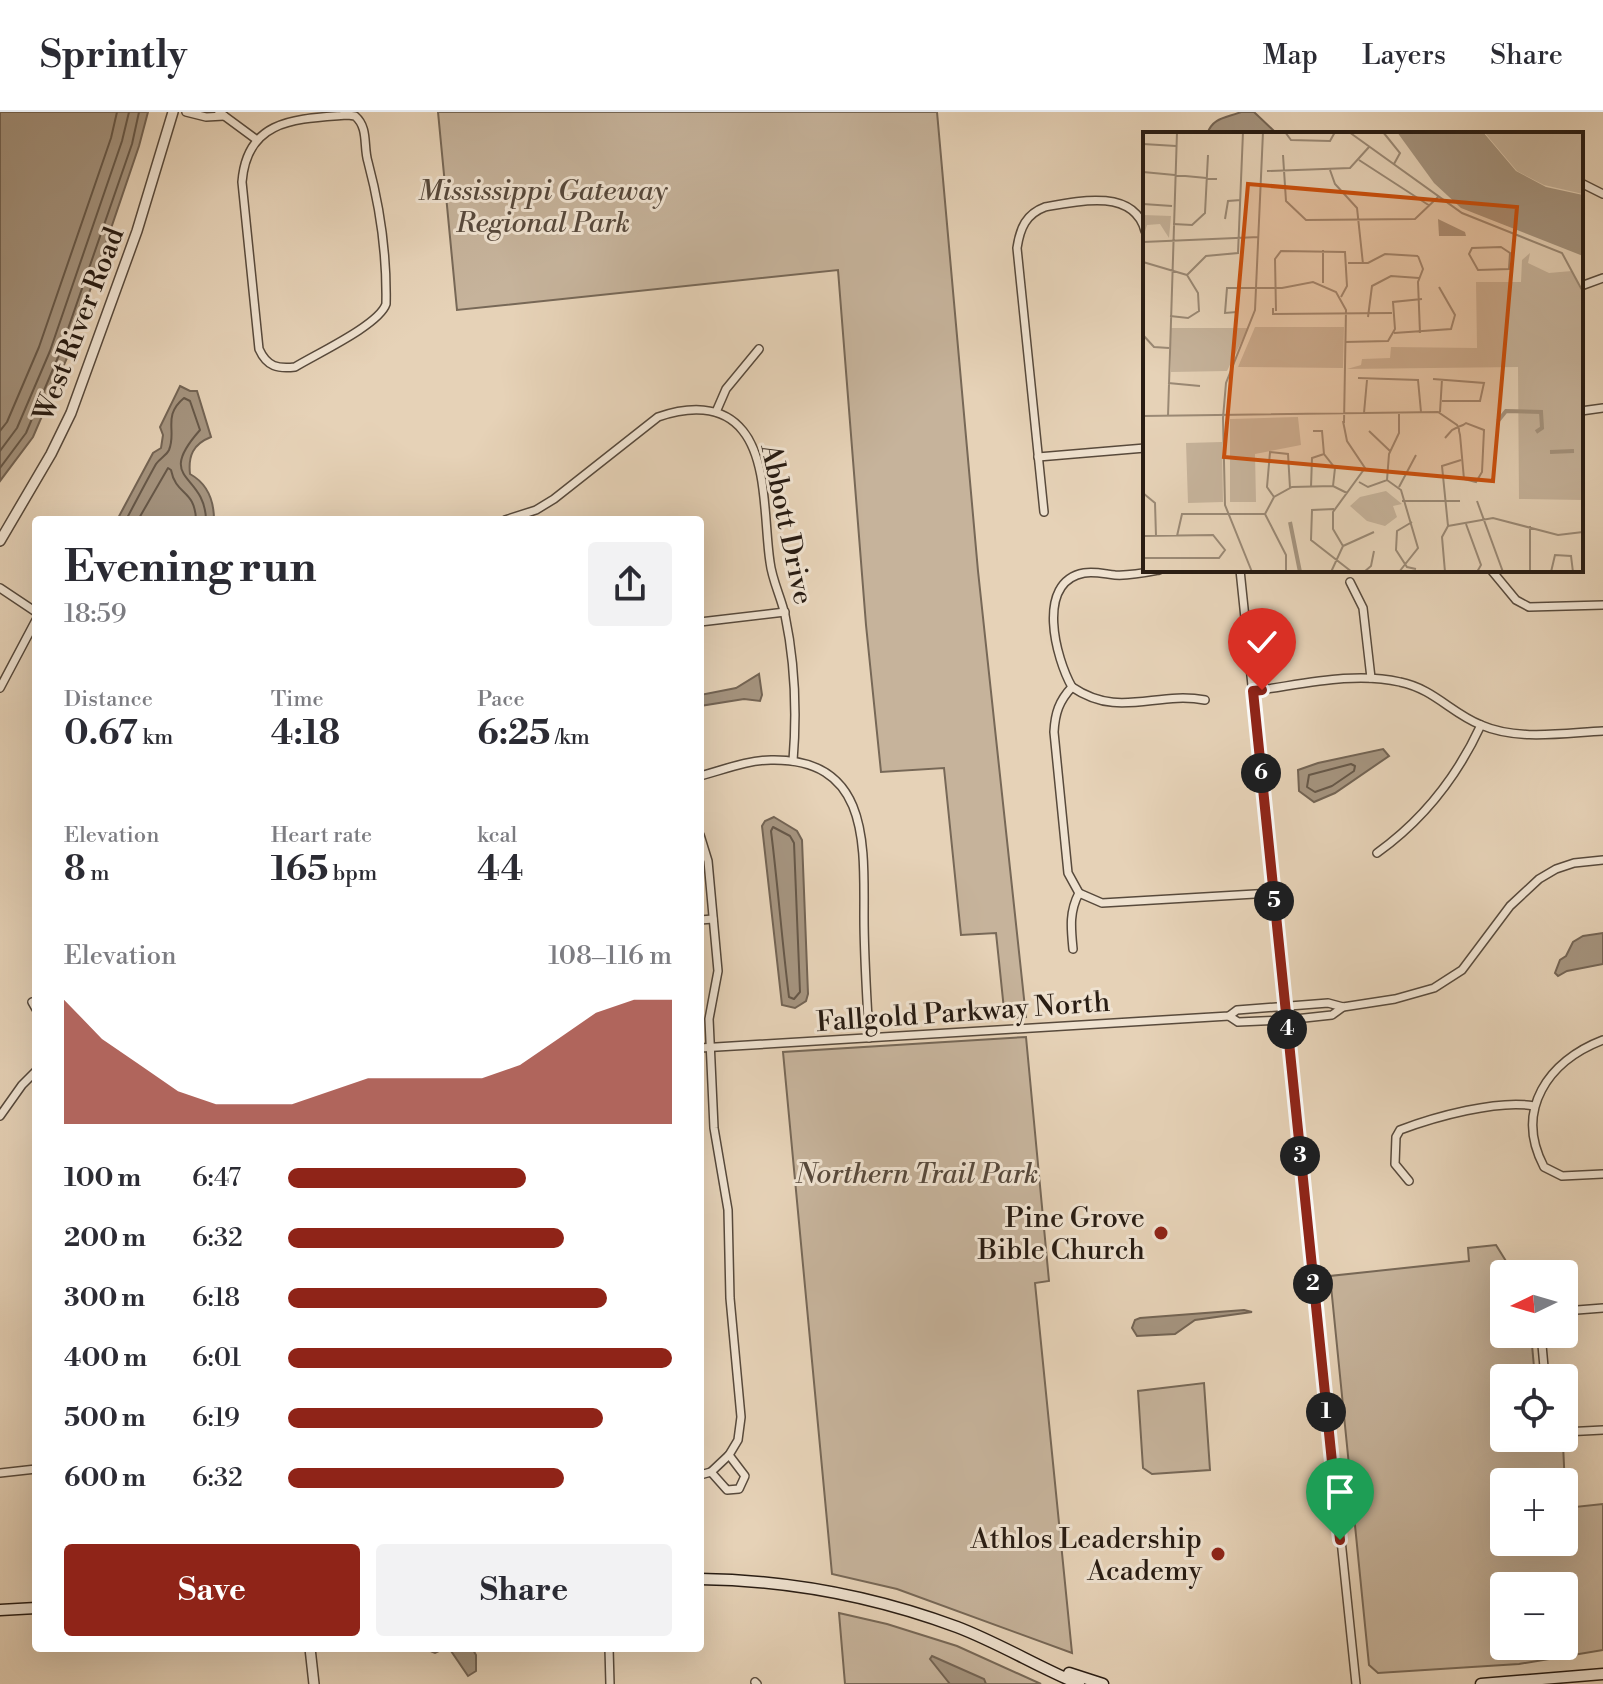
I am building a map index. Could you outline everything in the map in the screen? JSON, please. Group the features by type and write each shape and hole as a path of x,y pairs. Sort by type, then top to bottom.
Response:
{"main road":[{"path":"704,1579 790,1586 879,1603 957,1627 1079,1684"},
{"path":"0,1610 32,1608"},
{"path":"1033,1661 1103,1684"},
{"path":"1481,1684 1603,1674"}],"street":[{"name":"West River Road","path":"0,541 51,454 77,399 147,200 173,112"},
{"path":"186,112 206,117 222,114 257,140"},
{"path":"355,116 363,126 367,160 376,191 386,296 384,310 372,321 295,367 271,365 259,349 242,182 248,154 257,140 272,127 284,122 355,116"},
{"path":"1583,184 1603,194"},
{"path":"1044,512 1017,248 1019,232 1025,221 1045,207 1107,201 1125,204 1138,215 1143,226"},
{"path":"1583,285 1603,278"},
{"path":"517,516 554,499 658,417 694,408 716,412 726,389 759,349"},
{"path":"1583,411 1603,408"},
{"name":"Abbott Drive","path":"716,412 742,429 753,446 760,469 771,570 785,612 797,711 793,761"},
{"path":"1038,457 1143,448"},
{"path":"1147,572 1128,575 1082,573 1060,588 1055,598 1054,612 1060,664 1072,687 1089,698 1115,704 1190,697 1205,700"},
{"path":"1240,572 1356,1684"},
{"path":"1493,572 1516,600 1529,607 1603,605"},
{"path":"1350,582 1363,608 1371,678"},
{"path":"0,588 32,609"},
{"path":"704,622 785,612"},
{"path":"0,688 32,628"},
{"path":"1253,691 1371,678 1400,682 1432,693 1481,725 1525,734 1603,731"},
{"path":"1072,687 1062,698 1055,715 1054,732 1068,873 1079,893 1102,903 1273,893"},
{"path":"1377,853 1401,836 1449,783 1481,725"},
{"path":"704,775 770,760 793,761 832,777 846,790 856,809 864,863 864,957 869,1038"},
{"path":"704,848 708,861 718,971 709,1019 714,1128 728,1210 730,1298 741,1417 738,1440 729,1455 711,1472 704,1474"},
{"path":"1343,1007 1395,999 1449,981 1474,957 1510,906 1531,885 1556,869 1574,863 1603,860"},
{"path":"1073,949 1070,919 1072,905 1079,893"},
{"path":"704,920 713,919"},
{"name":"Fallgold Parkway North","path":"704,1048 1229,1016 1237,1010 1328,1003 1343,1007"},
{"name":"Fallgold Parkway North","path":"1229,1016 1238,1022 1286,1020 1332,1015 1343,1007"},
{"path":"1603,1040 1587,1046 1560,1065 1542,1086 1534,1106 1536,1146 1544,1167 1562,1176 1603,1174"},
{"path":"0,1116 32,1075"},
{"path":"1409,1181 1395,1164 1396,1137 1400,1130 1493,1105 1534,1106"},
{"path":"1578,1310 1603,1308"},
{"path":"1578,1431 1603,1430"},
{"path":"711,1472 727,1490 739,1489 745,1476 729,1455"},
{"path":"0,1473 32,1469"},
{"path":"310,1652 314,1684"},
{"path":"609,1652 610,1684"}],"green space":[{"name":"Mississippi Gateway Regional Park","path":"438,112 937,112 978,571 1026,1017 1005,1019 996,933 961,935 944,768 881,772 838,270 457,310"},
{"name":"Northern Trail Park","path":"1026,1037 1049,1281 1035,1283 1072,1653 897,1589 832,1574 783,1052"},
{"path":"1496,1245 1505,1260 1490,1260 1490,1348 1532,1348 1534,1364 1490,1364 1490,1452 1563,1452 1564,1468 1490,1468 1490,1556 1578,1556 1578,1507 1603,1504 1603,1650 1578,1654 1578,1572 1490,1572 1490,1660 1543,1660 1378,1673 1369,1665 1330,1276 1469,1261 1468,1248"},
{"path":"1204,1383 1210,1470 1152,1474 1143,1468 1138,1391"},
{"path":"839,1613 957,1646 1041,1684 845,1684"}],"water":[{"path":"0,112 148,112 67,358 33,437 0,481"},
{"path":"1254,112 1274,132 1208,132 1216,121"},
{"path":"180,386 197,391 211,437 196,447 191,456 190,474 209,493 214,516 119,516 153,453 161,448 163,435 160,427"},
{"path":"759,674 760,701 744,699 704,705 704,694 736,688"},
{"path":"1383,749 1389,756 1335,793 1314,802 1299,791 1298,770"},
{"path":"774,817 797,831 802,840 808,994 806,1001 795,1008 782,1005 762,826"},
{"path":"1603,933 1603,964 1567,971 1558,976 1555,973 1573,942 1583,936"},
{"path":"1244,1310 1252,1312 1195,1320 1175,1334 1137,1336 1132,1328 1135,1320 1140,1318"},
{"path":"452,1652 474,1652 476,1671 468,1676"},
{"path":"932,1656 984,1679 986,1684 950,1684 930,1659"}],"place":[{"name":"Pine Grove Bible Church","path":"1161,1233"},
{"name":"Athlos Leadership Academy","path":"1218,1554"}],"route":[{"path":"1262,690 1253,691 1340,1540"}]}
